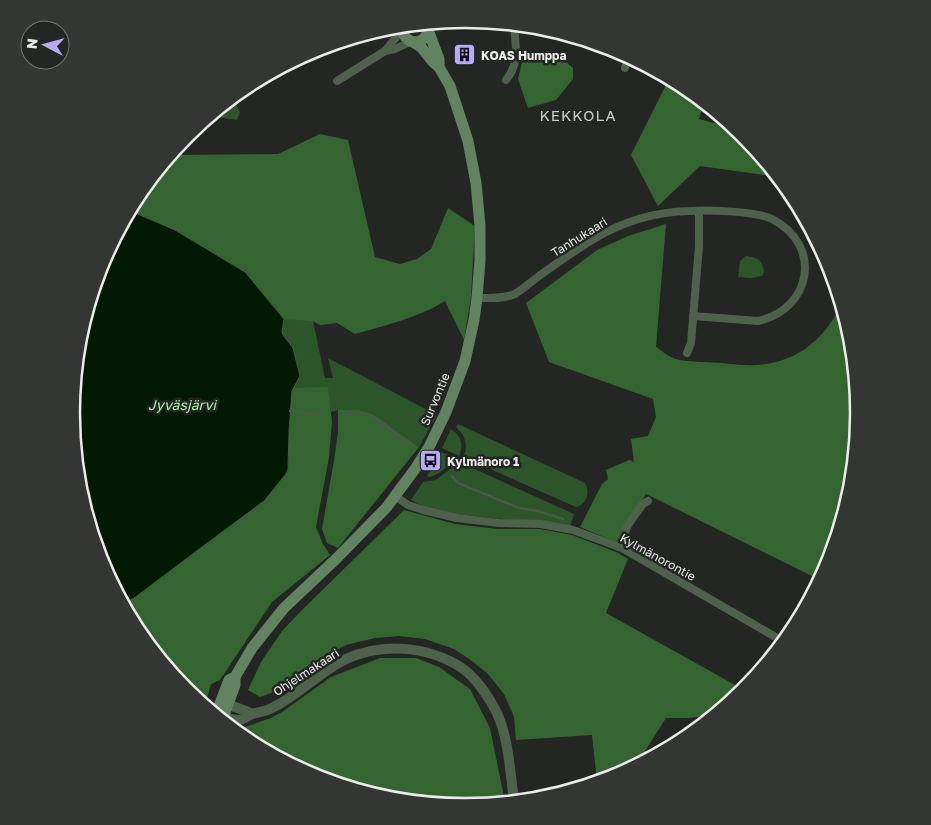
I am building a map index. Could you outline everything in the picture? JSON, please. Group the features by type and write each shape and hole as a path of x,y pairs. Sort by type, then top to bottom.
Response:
{"main road":[{"path":"412,41 418,42 425,38 429,29"},
{"name":"Survontie","path":"431,29 439,59 439,67"},
{"name":"Survontie","path":"221,710 235,685 235,677 252,648 284,608 386,508 395,496 429,447 446,412 465,361 477,298 480,260 476,183 468,141 450,86 439,67 421,47 405,37 404,33"}],"street":[{"path":"506,80 513,72 516,59 514,31"},
{"path":"386,51 397,34"},
{"path":"337,81 386,51 412,41"},
{"path":"625,68 627,63"},
{"path":"687,353 691,343 699,246 699,211"},
{"name":"Tanhukaari","path":"477,298 514,295 593,239 625,222 655,214 722,211 760,215 770,218 785,227 796,238 805,261 803,276 795,299 783,311 758,322 693,316"},
{"name":"Kylmänorontie","path":"395,496 408,505 457,518 499,523 541,524 572,530 619,547 777,638"},
{"path":"619,547 628,525 643,504 648,501"},
{"name":"Ohjelmakaari","path":"232,719 243,720 252,714 262,713 271,709 331,668 359,654 391,649 422,651 441,657 463,669 479,685 496,712 502,726 513,794"},
{"path":"224,703 252,714"}],"green space":[{"path":"523,58 566,62 573,68 573,79 556,100 528,108 518,79"},
{"path":"666,84 702,109 699,119 721,125 738,140 769,176 700,166 658,206 631,155"},
{"path":"236,104 240,112 237,120 219,117"},
{"path":"320,134 348,140 375,257 400,264 417,259 431,249 448,208 475,226 471,297 464,340 445,301 413,317 355,334 337,323 320,325 313,321 284,319 245,272 175,230 136,213 160,178 180,155 278,154"},
{"name":"Jyväsjärvi","path":"145,199 313,321 325,378 333,378 328,358 437,415 419,447 373,414 360,410 338,410 331,412 328,393 144,624 120,583 106,549 117,248"},
{"path":"666,224 656,347 673,358 685,361 748,365 784,360 808,347 827,328 837,313 843,337 850,387 850,438 843,488 837,512 830,536 814,577 646,494 616,542 580,527 602,484 608,479 606,470 629,460 634,462 631,439 648,436 656,417 653,399 549,362 526,303 597,250 628,236"},
{"path":"746,256 761,262 764,272 762,276 751,278 738,277 740,261"},
{"path":"328,387 332,422 329,457 316,527 330,555 272,602 220,680 211,684 207,698 193,685 160,647 130,601 264,501 288,472 292,388"},
{"path":"338,410 360,410 373,414 419,447 338,548 327,543 322,529 338,432"},
{"path":"458,424 585,483 587,494 585,501 576,507 463,457 466,445 464,437 456,427"},
{"path":"451,429 461,441 459,456 442,448"},
{"path":"441,452 456,458 440,472 433,476 427,476"},
{"path":"459,462 574,514 570,527 457,514 424,507 411,500 423,482 436,480"},
{"path":"404,510 455,524 497,529 540,529 572,535 616,552 628,559 606,613 737,686 702,716 666,718 645,751 647,752 596,774 592,735 516,740 514,717 504,694 488,674 454,649 425,639 399,636 375,638 346,645 316,661 274,692 260,697 248,690 261,662 282,631"},
{"path":"380,658 416,658 439,667 470,689 490,728 504,795 466,798 440,797 390,790 366,784 342,777 295,758 244,727 282,712 331,677"}],"water":[{"name":"Jyväsjärvi","path":"136,213 175,230 245,272 284,319 282,332 293,348 300,376 292,391 288,469 286,474 264,501 130,601 120,583 101,536 88,488 81,438 80,412 84,362 94,313 110,265"}],"waterway":[{"path":"290,411 324,416"},
{"path":"343,414 361,413 372,416 408,444"},
{"path":"452,476 458,483 519,508 538,511 563,519"}],"place":[{"name":"KOAS Humppa","path":"465,55"},
{"name":"Kylmänoro 1","path":"431,461"}],"district":[{"name":"KEKKOLA","path":"578,115"}]}
